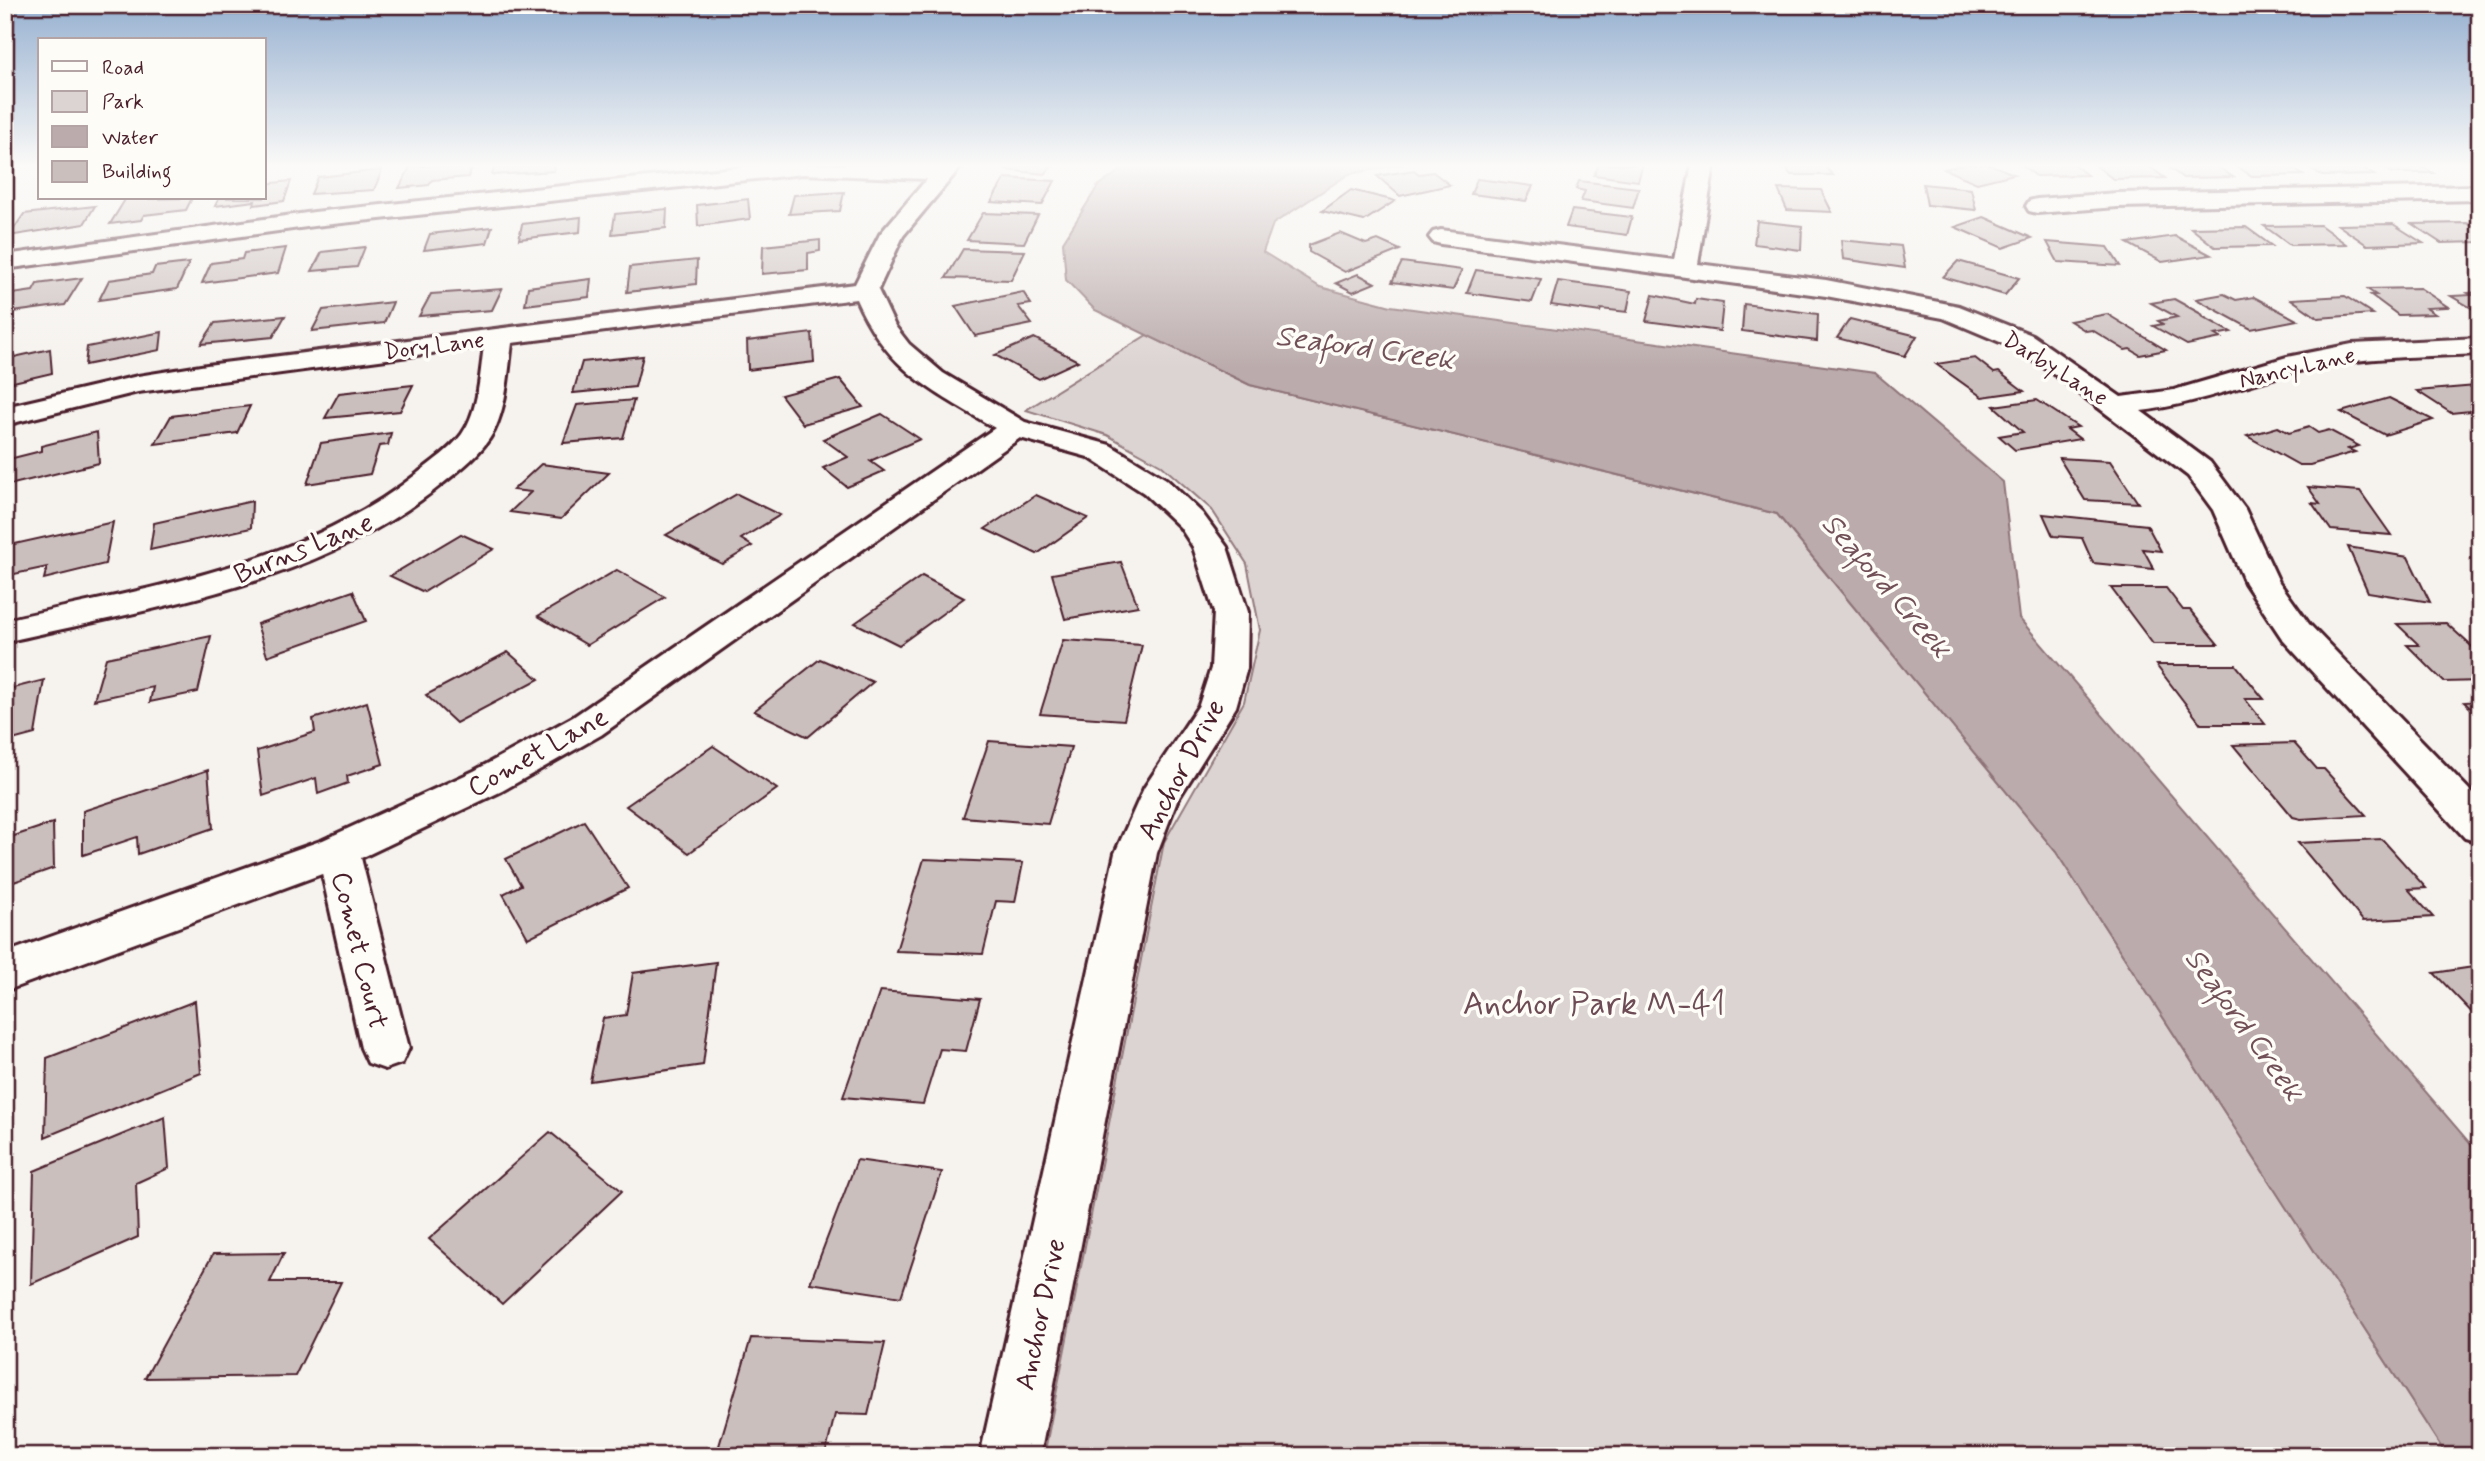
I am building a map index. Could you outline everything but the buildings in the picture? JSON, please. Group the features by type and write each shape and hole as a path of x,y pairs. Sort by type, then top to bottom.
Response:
{"street":[{"path":"5,262 219,232"},
{"path":"865,290 894,232"},
{"path":"1685,269 1691,232"},
{"name":"Darby Lane","path":"1441,237 1826,288 1950,312 2022,341 2117,406 2199,469 2229,509 2262,583 2295,632 2480,827"},
{"name":"Dory Lane","path":"5,416 138,384 865,290"},
{"name":"Anchor Drive","path":"865,290 882,327 899,350 933,379 1015,428 1099,451 1155,486 1191,520 1210,547 1231,612 1229,668 1217,707 1158,798 1136,853 1010,1456"},
{"name":"Burns Lane","path":"5,631 241,574 333,540 376,519 424,487 474,439 485,416 499,337"},
{"name":"Nancy Lane","path":"2117,406 2177,398 2297,363 2352,352 2480,345"},
{"name":"Comet Lane","path":"5,972 338,851 488,781 587,726 1015,428"},
{"name":"Comet Court","path":"338,851 385,1048"}],"green space":[{"name":"Anchor Park M-41","path":"1147,335 1250,385 1777,514 2056,852 2447,1456 1044,1456 1164,842 1244,702 1260,630 1247,564 1212,510 1161,465 1107,435 1026,410"}],"water":[{"name":"Seaford Creek","path":"1069,232 1270,232 1263,252 1320,287 1391,306 1875,373 2003,482 2019,618 2480,1155 2480,1456 2447,1456 2056,852 1777,514 1250,385 1095,310 1066,280 1063,242"}]}
